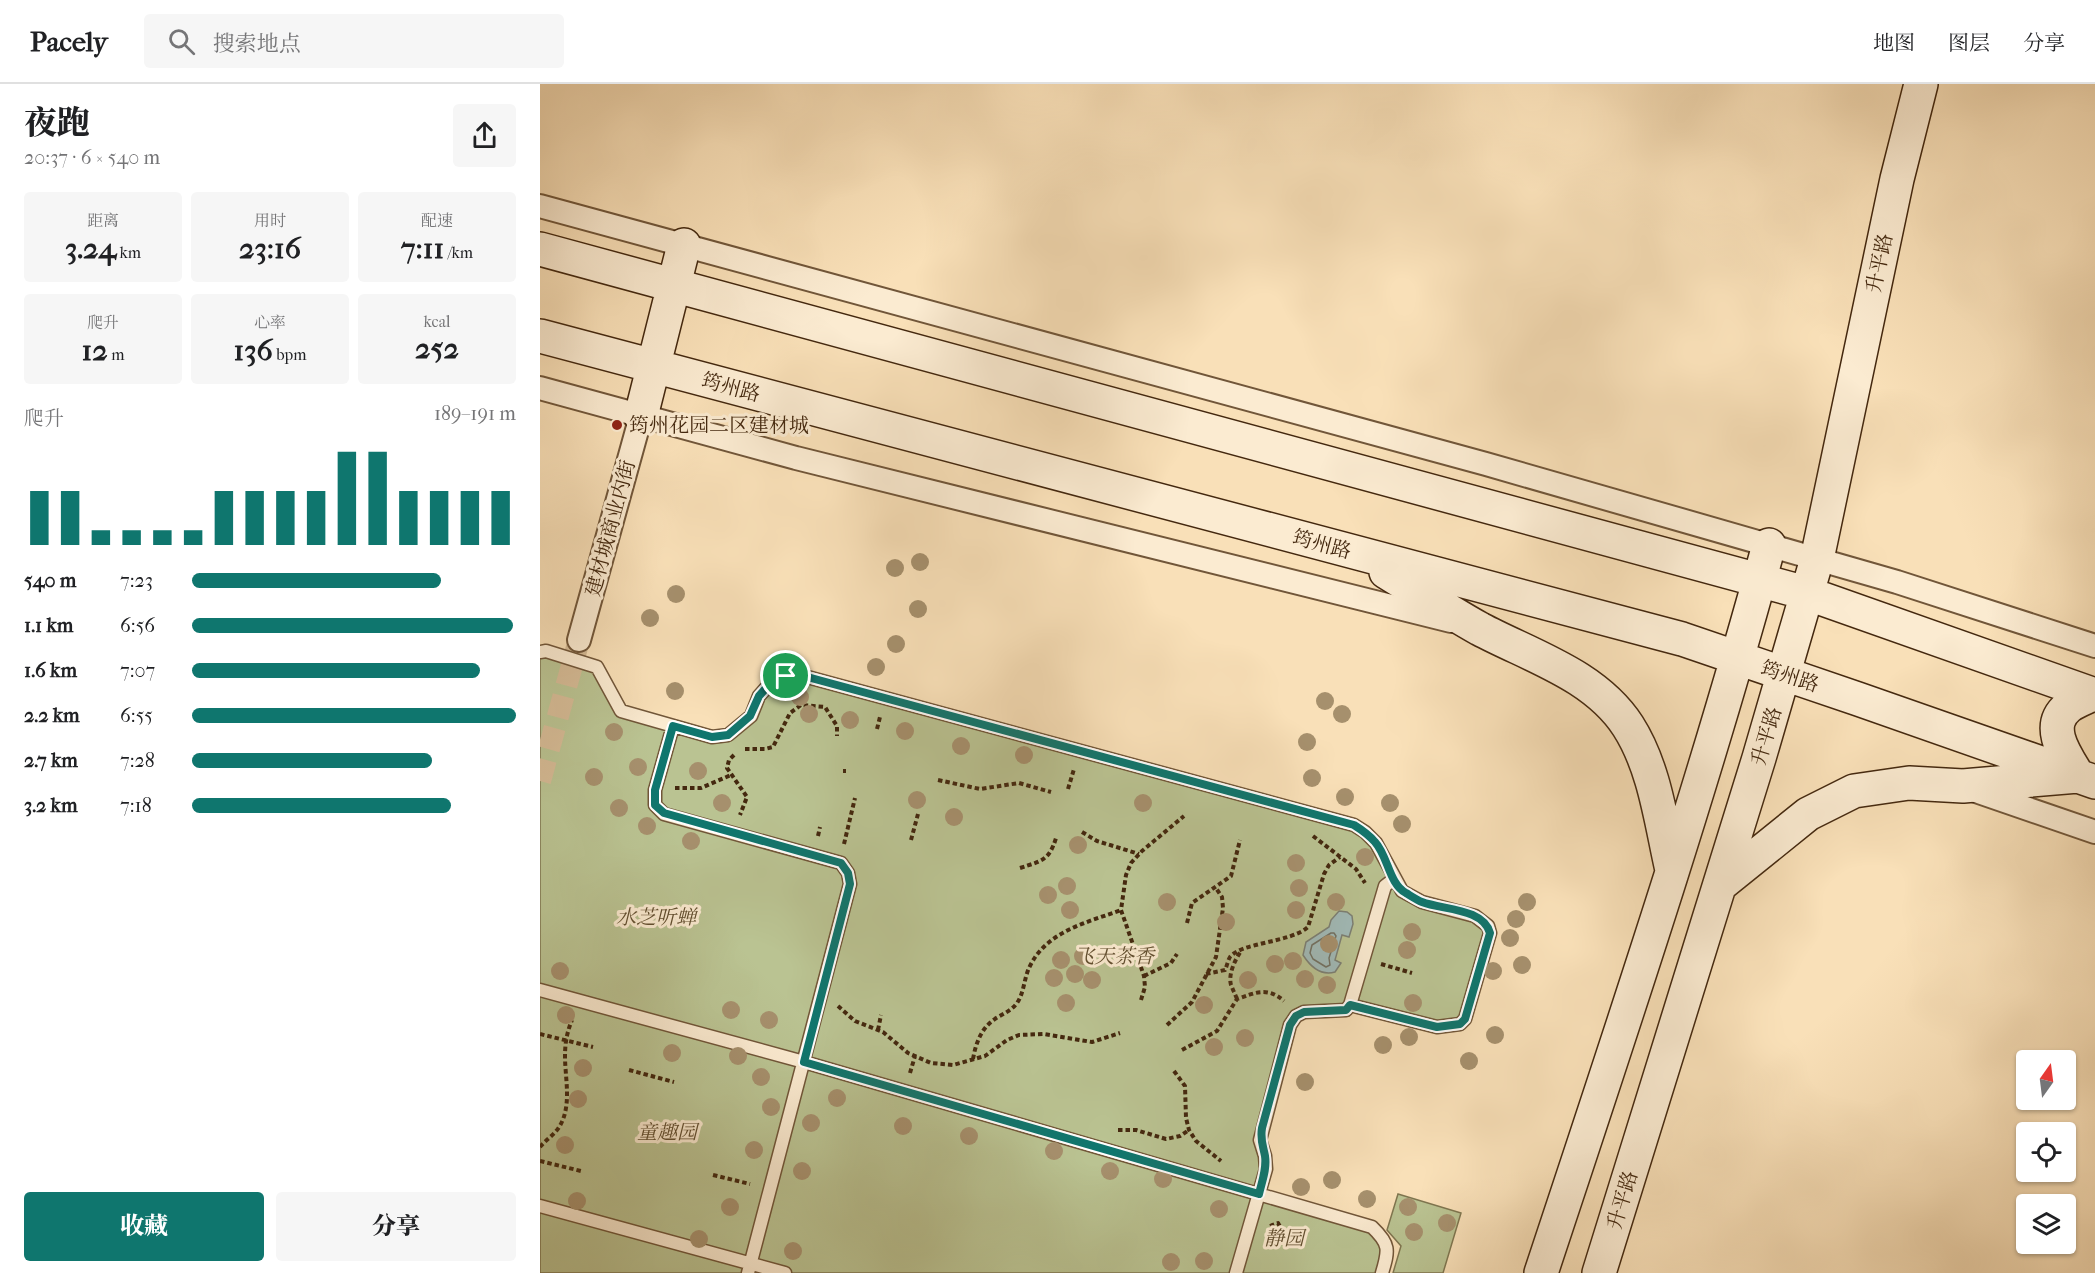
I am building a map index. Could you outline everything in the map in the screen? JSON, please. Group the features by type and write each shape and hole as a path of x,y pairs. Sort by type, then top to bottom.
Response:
{"main road":[{"name":"升平路","path":"1599,1273 1785,674 1817,559 1897,178 1922,84"},
{"path":"641,416 684,245"},
{"path":"540,249 1806,593 2094,695"},
{"name":"筠州路","path":"540,336 1682,639 2086,779"},
{"path":"1541,1273 1673,872 1738,659 1769,545"},
{"path":"1354,552 1480,628 1536,655 1595,690 1627,726 1648,769 1673,872"},
{"path":"2086,779 2058,744 2058,721 2067,707 2094,695"},
{"path":"1720,885 1808,814 1854,791 1909,783 1963,786 2086,779"}],"street":[{"path":"540,206 1486,464 1897,582 2095,646"},
{"path":"540,388 796,458 1480,628"},
{"name":"建材城商业内街","path":"579,640 641,416"},
{"path":"1963,786 2095,832"}],"lane":[{"path":"540,652 546,651 597,667 621,711 712,737 728,735 750,716 759,696 767,687 786,676 800,675 1354,825 1377,843 1402,891 1422,902 1475,916 1488,926 1490,933 1465,1019 1460,1024 1437,1027 1350,1005"},
{"path":"673,726 657,783 655,805 664,813 841,863 848,873 850,884 749,1268"},
{"path":"1236,1273 1266,1169 1260,1140 1262,1128 1290,1025 1296,1016 1304,1012 1346,1010 1350,1005 1386,886 1394,879"},
{"path":"540,990 804,1062 1372,1227 1384,1238 1388,1254 1382,1273"},
{"path":"540,1206 749,1268 784,1273"}],"path":[{"path":"739,821 747,797 728,768 729,760 741,749 773,747 790,713 801,705 825,707 837,726 837,736"},
{"path":"657,783 680,790 701,788 731,775"},
{"path":"938,780 980,789 1019,783 1051,792"},
{"path":"841,863 855,798"},
{"path":"911,840 918,814"},
{"path":"1141,1000 1145,987 1144,976 1121,910 1126,875 1131,863 1139,854 1184,816"},
{"path":"817,841 820,826"},
{"path":"1082,832 1097,841 1139,854"},
{"path":"1309,832 1356,869 1366,883 1364,890"},
{"path":"1020,868 1048,857 1053,850 1056,838"},
{"path":"1187,923 1192,903 1231,876 1240,840"},
{"path":"1206,974 1225,970 1230,957 1241,950 1295,936 1308,927 1324,874 1329,865 1340,857"},
{"path":"1167,1025 1192,1002 1216,957 1221,929 1222,897 1216,888"},
{"path":"974,1059 976,1044 987,1025 1018,1002 1029,967 1044,946 1061,932 1121,910"},
{"path":"1237,999 1231,984 1231,976 1233,964 1241,950"},
{"path":"1144,976 1171,963 1177,954"},
{"path":"1377,963 1412,973"},
{"path":"822,992 855,1021 883,1032 908,1053 931,1064 953,1065 985,1056 1006,1040 1019,1035 1044,1034 1092,1042 1120,1033"},
{"path":"1182,1050 1217,1031 1237,999 1259,992 1270,992 1300,1014"},
{"path":"540,1147 558,1129 564,1113 568,1091 566,1034 574,1016 588,1003"},
{"path":"878,1030 881,1015"},
{"path":"540,1034 593,1047"},
{"path":"628,1070 674,1082"},
{"path":"1174,1071 1185,1086 1186,1118 1189,1130 1196,1141 1227,1166"},
{"path":"1102,1148 1107,1138 1118,1130 1136,1130 1166,1139 1180,1136 1189,1130"},
{"path":"540,1161 580,1171"},
{"path":"713,1175 770,1189"}],"green space":[{"path":"540,652 597,667 622,711 728,735 759,696 786,676 1365,832 1402,891 1488,926 1465,1019 1447,1027 1350,1005 1296,1016 1262,1128 1265,1156 1259,1194 1372,1227 1384,1238 1382,1273 540,1273"},
{"path":"1398,1194 1461,1213 1443,1273 1393,1273 1401,1246 1387,1230"}],"water":[{"path":"1339,911 1347,912 1352,916 1353,924 1349,937 1342,935 1335,960 1341,963 1335,972 1325,973 1309,963 1303,955 1306,942 1329,927 1331,920"}],"tunnel":[{"path":"540,781 579,640"}],"place":[{"name":"筠州花园二区建材城","path":"617,425"}],"route":[{"path":"800,675 1354,825 1377,843 1402,891 1422,902 1475,916 1488,926 1490,933 1465,1019 1460,1024 1437,1027 1350,1005 1346,1010 1304,1012 1296,1016 1290,1025 1262,1128 1260,1140 1266,1169 1259,1194 804,1062 850,884 848,873 841,863 664,813 655,805 655,790 673,726 712,737 728,735 750,716 759,696 767,687 786,676 800,675"}],"park label":[{"name":"水芝听蝉","path":"656,917"},
{"name":"飞天茶香","path":"1114,956"},
{"name":"童趣园","path":"667,1132"},
{"name":"静园","path":"1284,1238"}]}
